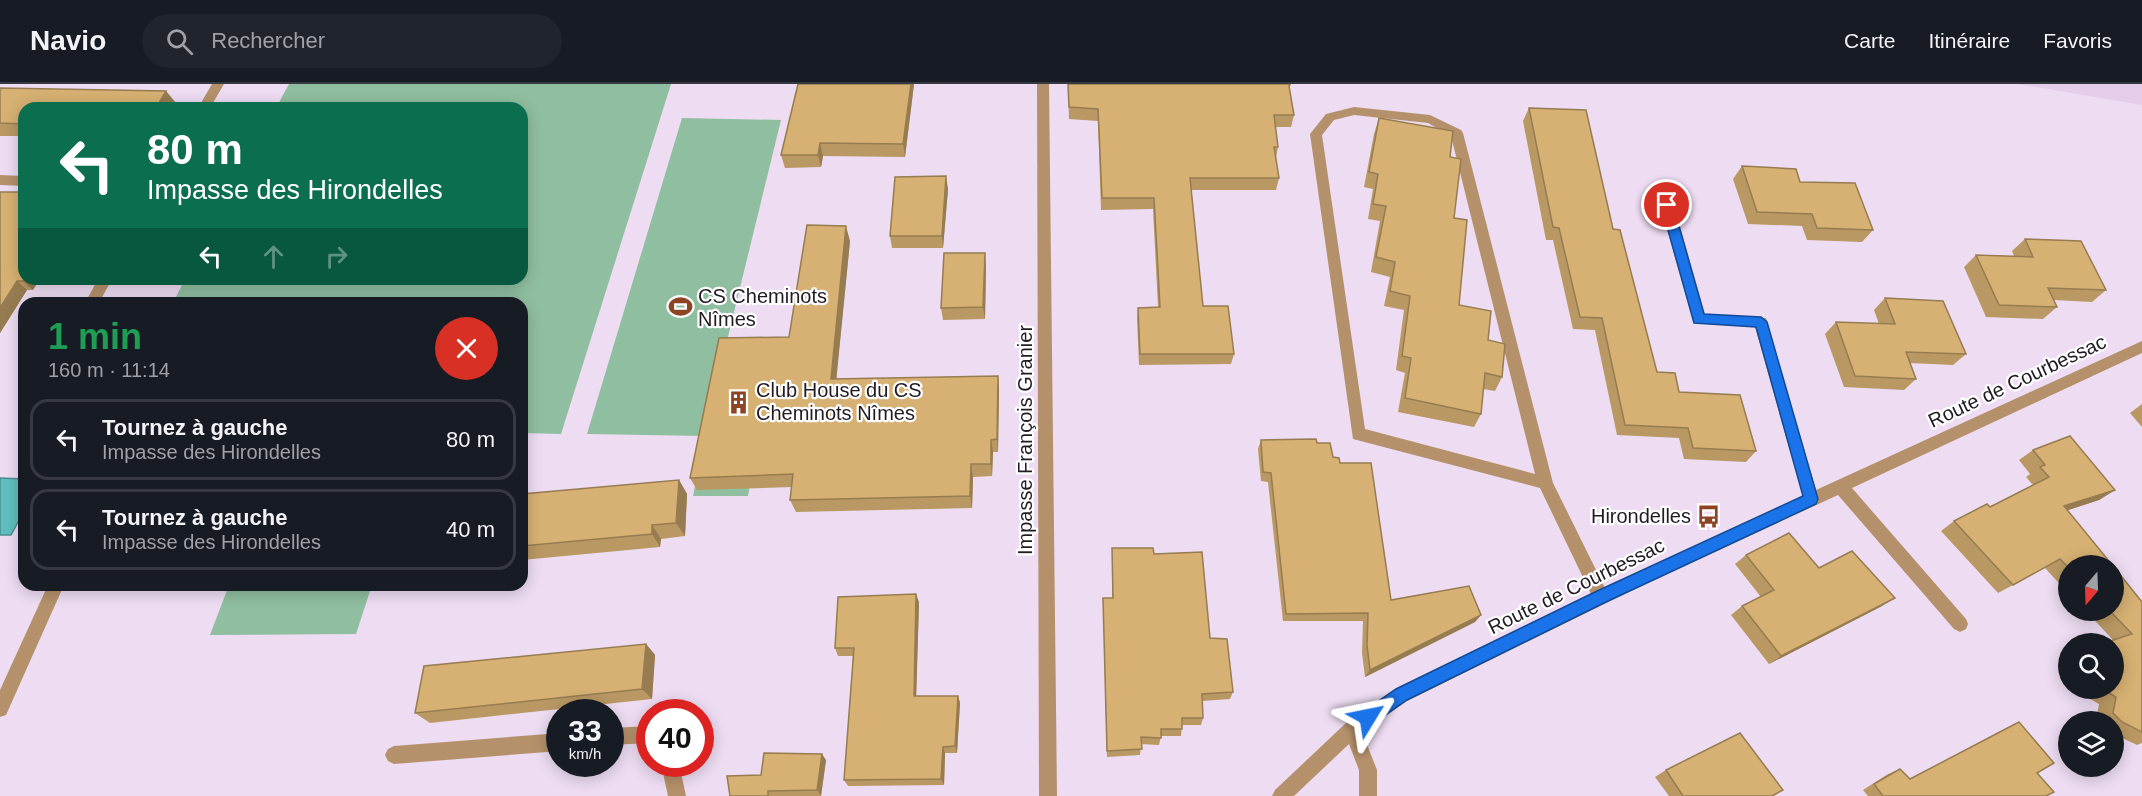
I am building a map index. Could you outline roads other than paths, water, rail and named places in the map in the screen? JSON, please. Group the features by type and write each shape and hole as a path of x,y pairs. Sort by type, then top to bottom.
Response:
{"street":[{"path":"208,102 218,84"},
{"name":"Impasse François Granier","path":"1043,84 1048,796"},
{"path":"1545,483 1358,434 1316,134 1330,117 1354,111 1430,118 1456,133 1545,483 1601,597"},
{"path":"0,180 18,181"},
{"path":"1667,205 1699,319 1761,322 1811,499"},
{"name":"Route de Courbessac","path":"1281,796 1352,729 1401,694 1601,597 2142,347"},
{"path":"1840,486 1960,624"},
{"path":"0,709 53,591"},
{"path":"1352,729 1368,770 1368,796"},
{"path":"394,755 546,743"},
{"path":"673,777 677,796"}],"place":[{"name":"CS Cheminots Nîmes","path":"680,307"},
{"name":"Club House du CS Cheminots Nîmes","path":"738,402"},
{"name":"Hirondelles","path":"1709,516"}]}
